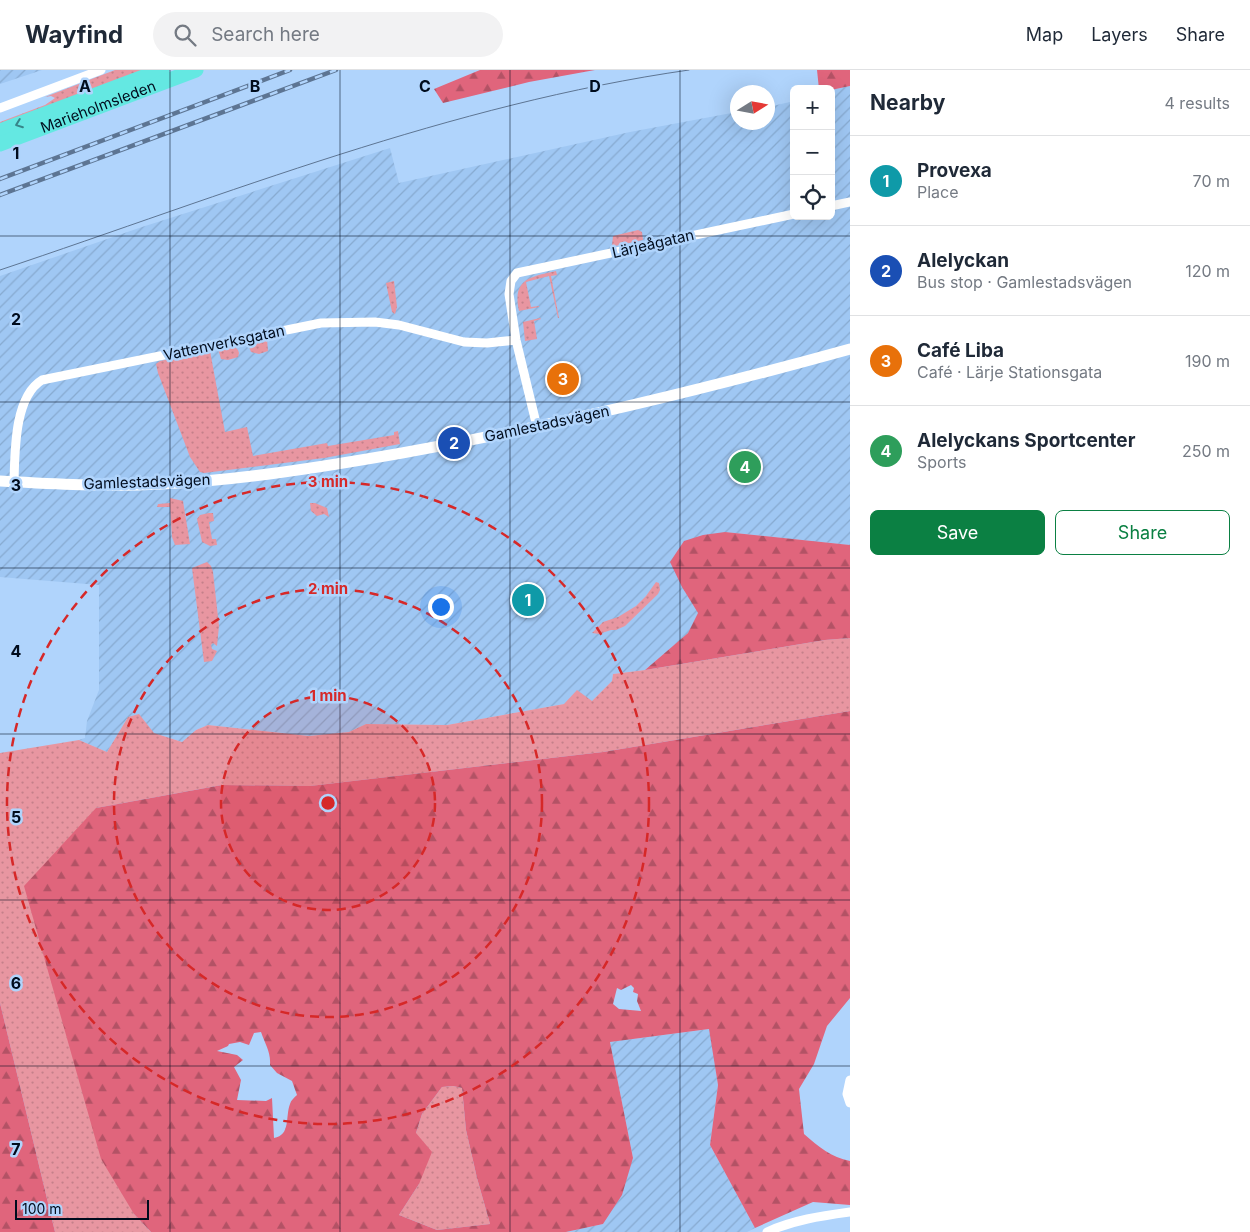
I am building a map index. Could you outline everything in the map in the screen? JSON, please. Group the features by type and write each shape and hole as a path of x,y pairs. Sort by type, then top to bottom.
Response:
{"highway":[{"name":"Marieholmsleden","path":"0,131 162,70"},
{"name":"Marieholmsleden","path":"0,144 196,70"}],"street":[{"path":"0,108 101,70"},
{"path":"835,205 850,202"},
{"name":"Lärjeågatan","path":"516,340 509,294 511,281 514,276 524,270 790,215"},
{"name":"Vattenverksgatan","path":"14,482 17,441 23,402 33,385 42,380 321,323 375,322 399,325 464,342 487,343 516,340"},
{"path":"516,340 537,427"},
{"name":"Gamlestadsvägen","path":"0,481 158,485 230,479 335,464 537,427 648,402 850,349"},
{"path":"850,1080 847,1094 850,1103"},
{"path":"767,1232 798,1221 850,1212"}],"shaded area":[{"path":"0,70 42,70 0,84"},
{"path":"115,70 144,70 0,124 0,122 45,105 55,98 51,96 45,97"},
{"path":"850,86 850,545 725,532 682,587 699,613 688,633 645,670 613,674 612,681 592,701 564,704 447,725 366,724 349,732 309,736 208,725 196,730 182,742 154,733 128,717 107,752 79,740 85,738 87,721 99,690 99,585 0,577 0,276 142,227 390,148 399,183 630,132 730,113 730,130 775,130 775,105 790,102 790,220 835,220 835,89"},
{"path":"638,230 642,232 643,240 612,245 613,236"},
{"path":"556,271 557,275 551,276 559,318 549,276 526,282 531,307 539,307 519,311 518,292 525,281 538,275"},
{"path":"394,281 397,307 395,314 392,312 386,283"},
{"path":"540,318 534,321 537,339 525,341 523,322"},
{"path":"267,339 268,351 259,354 251,352 249,347 252,342"},
{"path":"234,346 238,350 238,357 228,360 221,359 218,349"},
{"path":"210,351 225,432 247,427 253,456 327,443 328,446 394,435 394,432 398,431 400,444 324,458 200,472 190,457 156,364 160,361"},
{"path":"170,498 183,501 190,544 175,545 172,537 170,507 157,507 158,504 170,503"},
{"path":"310,503 327,508 329,517 324,514 317,516 311,511"},
{"path":"213,513 214,521 209,522 212,539 216,539 217,545 210,546 202,542 197,519 200,515"},
{"path":"207,562 213,572 219,626 217,646 213,643 211,645 212,649 217,651 212,661 204,662 192,568"},
{"path":"656,582 659,583 660,590 658,594 625,626 599,634 592,633 603,622 618,617 636,606"},
{"path":"850,638 850,711 603,752 310,786 222,785 96,808 134,1214 151,1232 55,1232 0,1003 0,753 79,740 107,752 128,717 139,714 154,733 182,742 196,730 208,725 309,736 349,732 366,724 447,725 564,704 577,690 592,701 612,681 613,674 825,640"},
{"path":"710,1029 718,1085 710,1145 755,1228 747,1232 566,1232 603,1224 633,1158 610,1042"},
{"path":"453,1086 462,1088 466,1130 490,1224 437,1230 399,1215 419,1184 416,1133 422,1114 442,1087"}],"green space":[{"path":"480,70 595,70 529,82 443,103 434,89"},
{"path":"817,70 850,70 850,86 835,89 835,85 819,85"},
{"path":"725,532 850,545 850,638 825,640 645,670 688,633 698,613 682,587 670,562 684,541 703,535"},
{"path":"850,711 850,998 827,1026 814,1064 799,1089 804,1134 826,1151 850,1161 850,1205 813,1202 755,1228 710,1145 718,1085 709,1029 610,1042 633,1158 622,1195 603,1224 566,1232 151,1232 134,1214 101,1159 24,886 96,808 222,785 310,786 603,752","holes":["631,985 634,988 633,992 638,994 637,1001 641,1011 619,1009 613,1004 617,988 621,990","261,1032 269,1052 270,1065 277,1073 292,1081 297,1095 290,1103 283,1133 274,1138 272,1098 266,1101 237,1100 241,1080 234,1067 243,1060 237,1055 217,1051 229,1044 240,1042 249,1045 254,1033","453,1086 462,1088 466,1130 490,1224 437,1230 399,1215 419,1184 432,1152 416,1133 422,1114 442,1087"]},
{"path":"0,1003 55,1232 0,1232"}],"tram line":[{"path":"0,270 255,182 426,128 600,85 689,70"}],"railway":[{"path":"0,179 290,70"},
{"path":"0,195 336,70"}],"place":[{"name":"Café Liba","path":"563,379"},
{"name":"Alelyckan","path":"454,443"},
{"name":"Alelyckans Sportcenter","path":"745,467"},
{"name":"Provexa","path":"528,600"}]}
